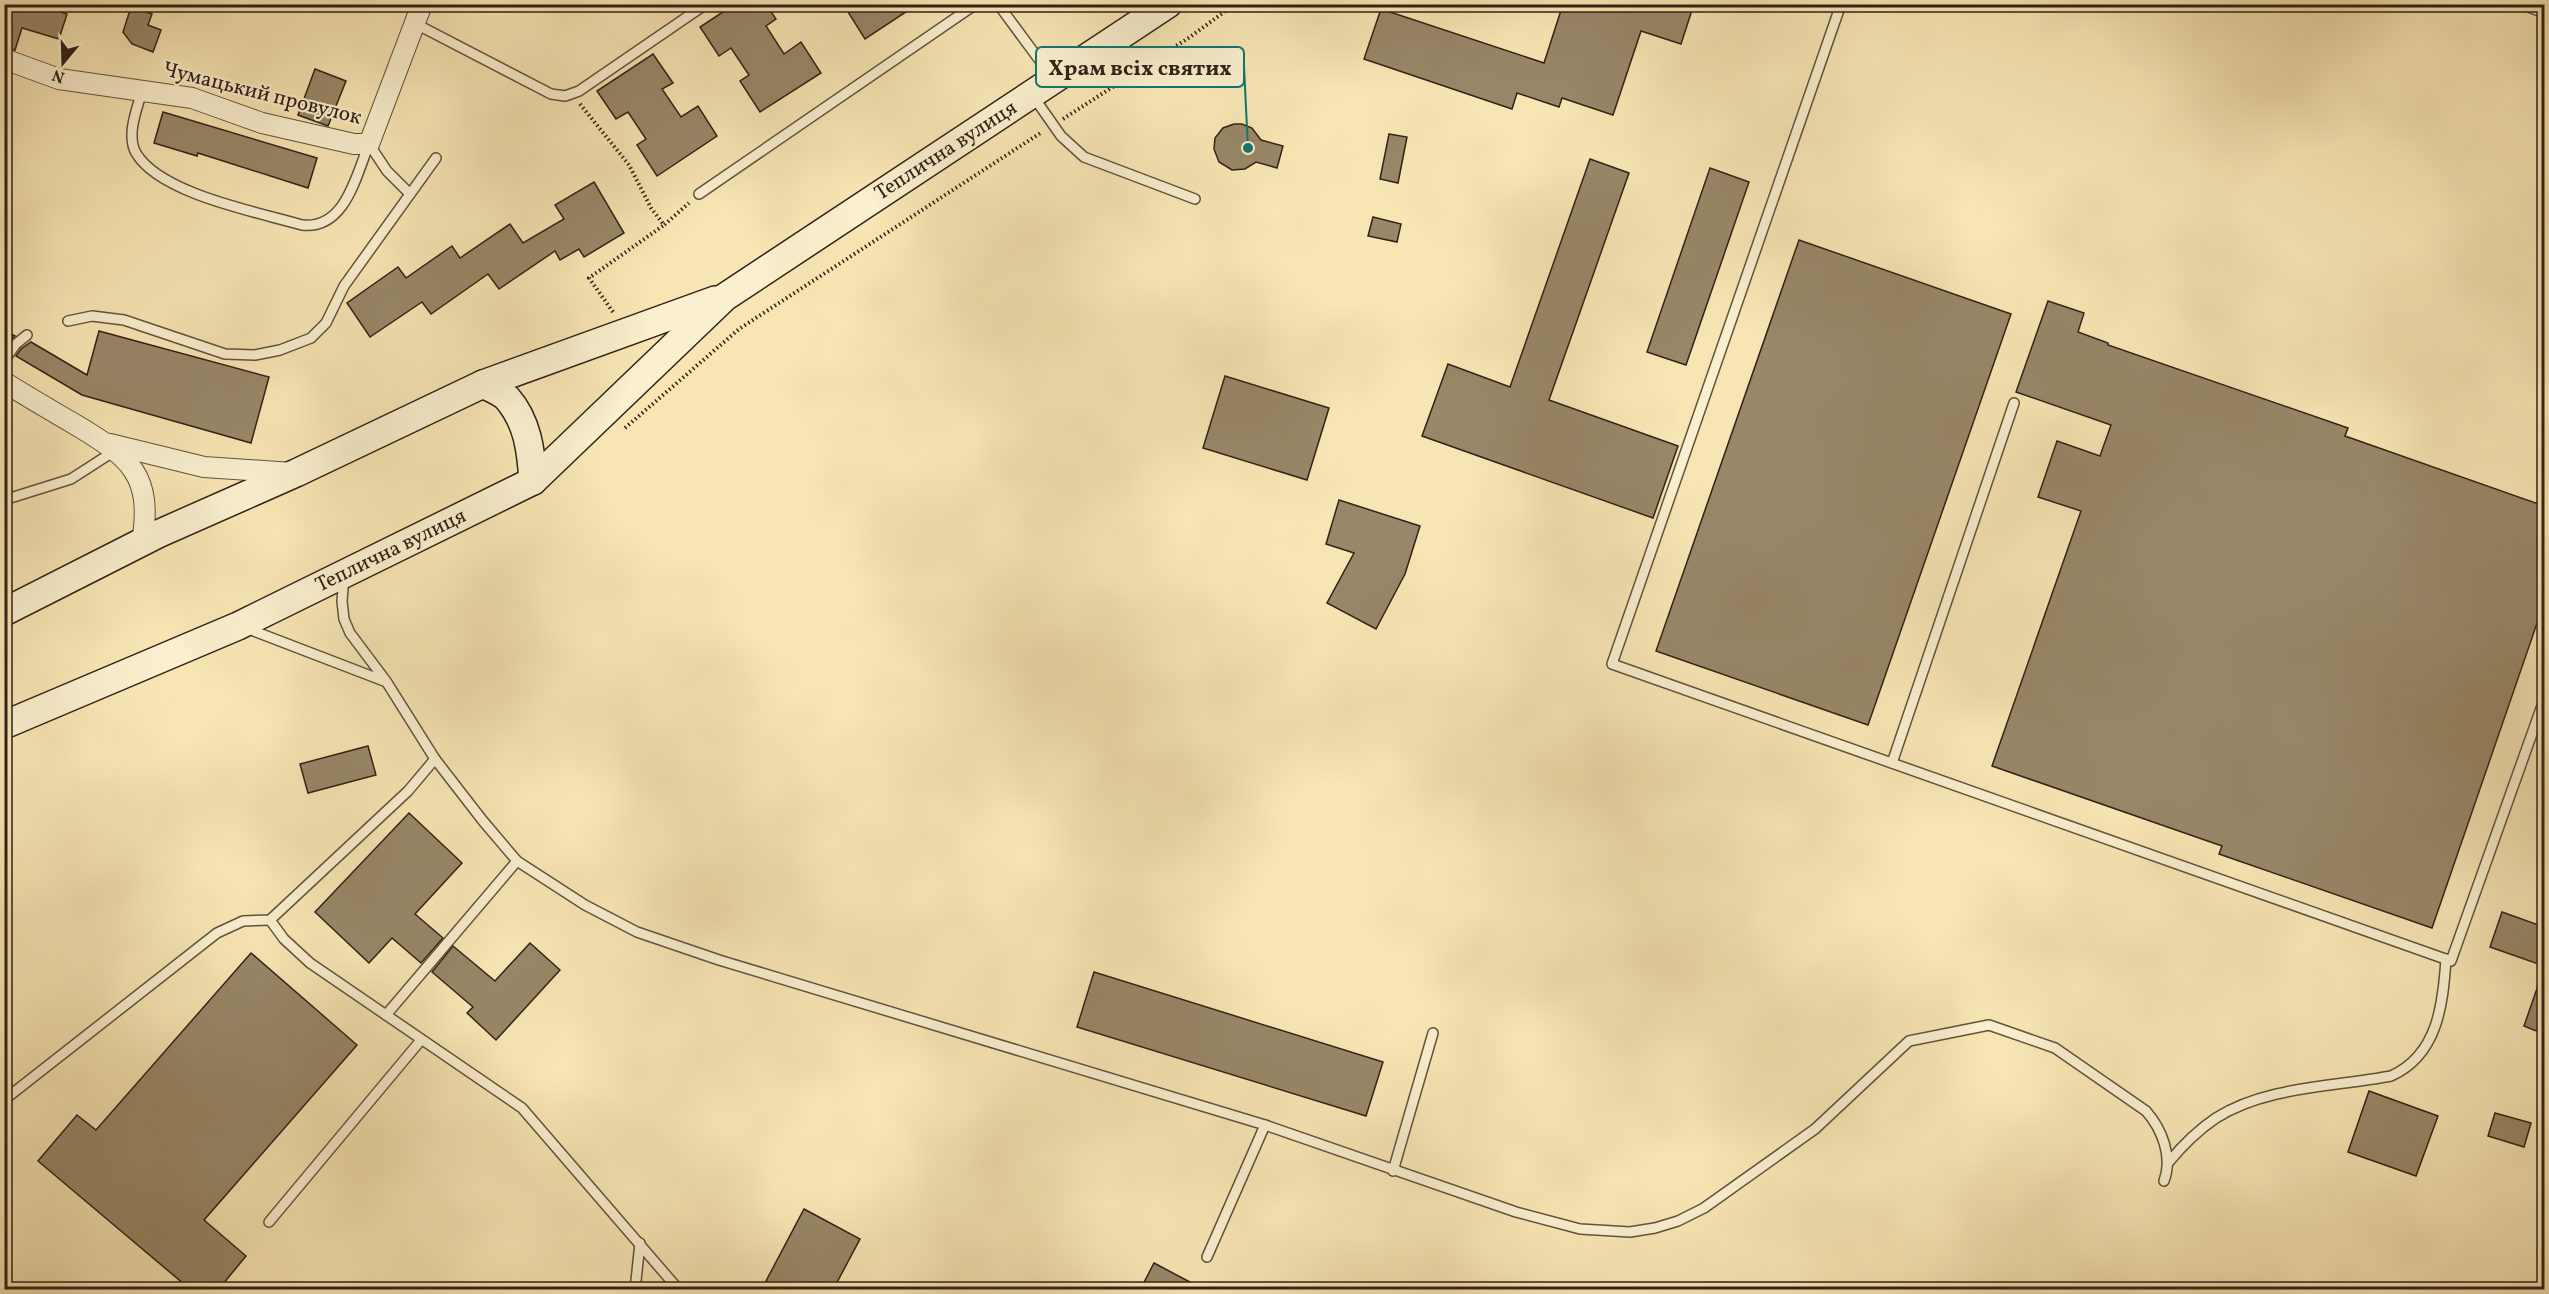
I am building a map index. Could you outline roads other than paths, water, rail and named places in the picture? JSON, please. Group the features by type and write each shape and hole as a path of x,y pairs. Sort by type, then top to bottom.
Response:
{"main road":[{"name":"Теплична вулиця","path":"4,725 238,626 533,481 724,297 1168,4"},
{"name":"Теплична вулиця","path":"4,612 141,543 296,473 483,384 724,297"},
{"path":"483,384 506,397 522,420 530,447 533,481"}],"street":[{"path":"369,144 422,4"},
{"name":"Чумацький провулок","path":"4,59 59,79 192,98 262,123 354,144 369,144"},
{"path":"4,382 110,446 134,471 144,496 146,510 141,543"},
{"path":"110,446 204,467 296,473"}],"lane":[{"path":"416,24 551,94 565,96 575,93 706,4"},
{"path":"699,194 976,4"},
{"path":"998,4 1054,80"},
{"path":"1841,4 1612,664 2451,961 2544,700"},
{"path":"2521,4 2544,13"},
{"path":"142,91 133,126 136,152 161,177 182,189 302,225 313,226 335,216 342,207 369,144"},
{"path":"1032,94 1070,146 1088,159 1195,199"},
{"path":"369,144 387,171 410,194"},
{"path":"68,321 92,316 124,320 225,354 255,355 280,350 311,338 326,323 344,286 436,158"},
{"path":"4,361 16,344 27,335"},
{"path":"1892,763 2014,403"},
{"path":"4,500 72,479 110,446"},
{"path":"344,575 342,601 344,619 350,633 386,681 435,759 517,861 585,905 637,932 719,960 1265,1125 1516,1212 1580,1229 1619,1232 1655,1228 1678,1221 1704,1208 1815,1129 1909,1041 1989,1025 2055,1048 2139,1106 2154,1120 2162,1136 2168,1163 2164,1181"},
{"path":"238,626 386,681"},
{"path":"4,1100 217,933 243,921 270,920 408,791 435,759"},
{"path":"386,1015 517,861"},
{"path":"270,920 284,939 310,963 522,1108 679,1290"},
{"path":"2168,1163 2199,1131 2216,1118 2241,1105 2303,1089 2391,1076 2403,1070 2422,1052 2434,1032 2443,996 2446,959"},
{"path":"1393,1171 1433,1033"},
{"path":"269,1222 421,1040"},
{"path":"1207,1257 1265,1125"},
{"path":"635,1290 640,1243"}],"place":[{"name":"Храм всіх святих","path":"1248,148"}]}
